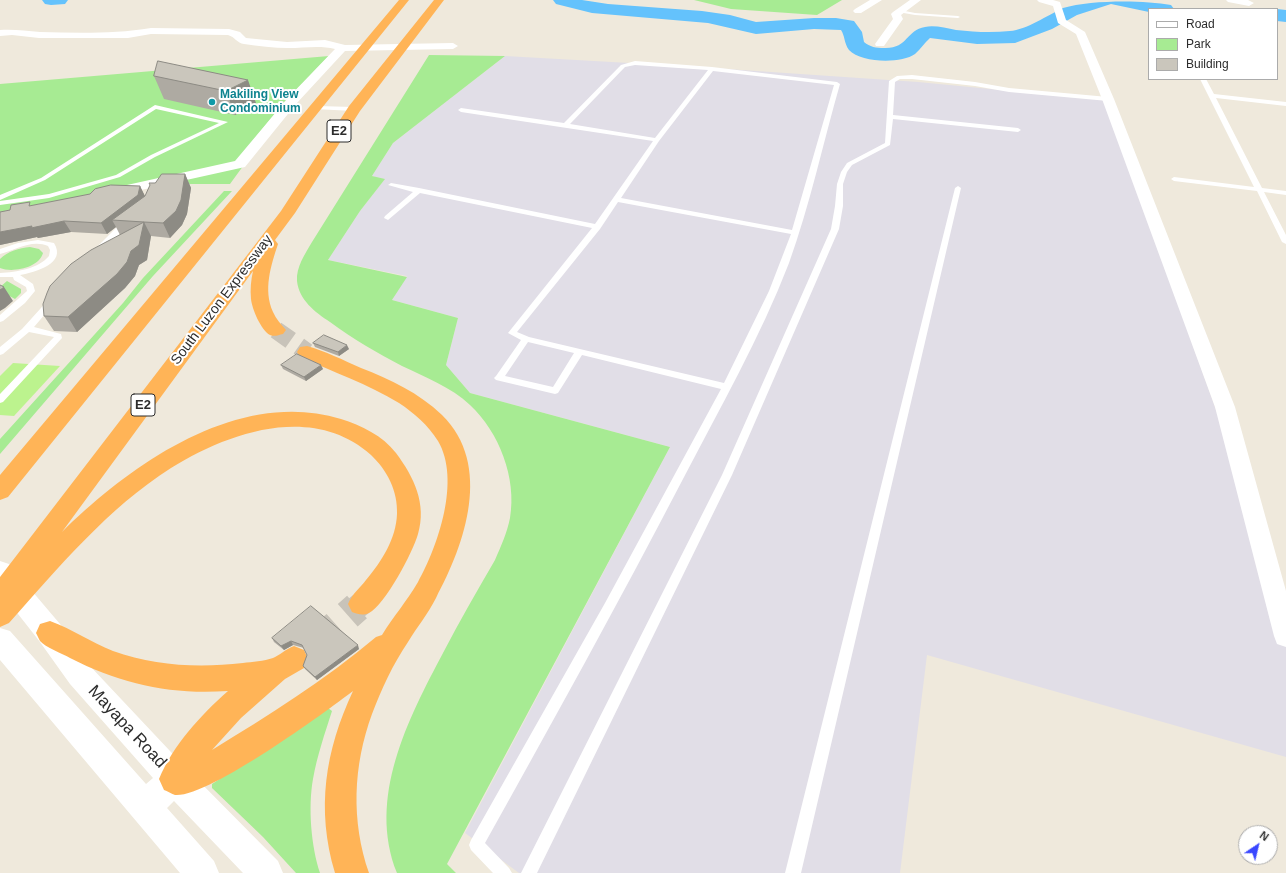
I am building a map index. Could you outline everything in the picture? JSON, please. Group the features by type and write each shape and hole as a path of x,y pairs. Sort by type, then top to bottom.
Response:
{"highway":[{"name":"E2","path":"0,491 316,108 371,38 404,0"},
{"name":"South Luzon Expressway","path":"0,597 286,214 354,109 439,0"},
{"path":"276,330 266,318 262,308 259,291 264,260 272,239 286,214"},
{"path":"307,352 381,385 410,401 436,421 443,430 453,452 458,477 458,492 454,524 450,539 427,590 398,634 378,672 357,714 349,737 341,783 340,810 343,840 352,873"},
{"path":"0,615 48,562 82,529 110,503 156,468 190,447 225,432 250,425 288,420 329,423 354,432 382,451 398,472 404,484 410,511 409,525 404,542 395,562 386,576 361,604"},
{"path":"50,633 108,662 133,671 166,678 191,680 243,677 286,664 251,690 217,721 194,750 175,779"},
{"path":"175,779 184,779 203,772 268,733 358,670 398,634"}],"main road":[{"name":"Mayapa Road","path":"0,572 50,633 80,675 175,779 266,873"},
{"path":"0,640 202,873"},
{"path":"144,807 175,779"}],"street":[{"path":"858,11 877,0"},
{"path":"880,44 898,19 896,14 916,0"},
{"path":"1042,0 1057,4 1060,18 1080,32 1108,99 1225,407 1286,636"},
{"path":"1231,0 1249,3"},
{"path":"0,33 12,32 39,36 128,35 151,31 229,32 236,34 244,41 286,45 329,43 340,46 341,48 453,46"},
{"path":"0,214 100,195 147,189 240,164 292,100 341,48"}],"lane":[{"path":"900,11 915,14 958,17"},
{"path":"504,873 476,845 649,534 727,387 783,270 796,233 837,84 712,69 635,63 622,66 565,125"},
{"path":"712,69 657,140 596,227 512,333 526,339 727,387"},
{"path":"529,873 726,475 835,229 839,206 840,184 844,172 849,164 888,144 892,81 899,77 974,84 1009,90 1108,99"},
{"path":"1203,80 1286,242"},
{"path":"1212,96 1286,104"},
{"path":"0,198 42,179 155,107 225,122 154,156 118,176 49,196 0,203"},
{"path":"316,108 354,109"},
{"path":"461,110 657,140"},
{"path":"890,117 1018,130"},
{"path":"1174,179 1286,194"},
{"path":"391,185 596,227"},
{"path":"793,873 958,188"},
{"path":"388,218 419,190"},
{"path":"616,198 796,233"},
{"path":"89,260 115,232 135,216"},
{"path":"0,252 16,245 34,242 42,242 53,246 54,250 53,255 43,264 16,275 0,275"},
{"path":"0,318 22,301 31,291 30,286 17,278 16,275"},
{"path":"0,352 26,329 58,295"},
{"path":"0,400 58,338 58,336 47,332 26,329"},
{"path":"526,339 499,378 555,391 579,352"}],"shaded area":[{"path":"505,56 683,66 918,82 1105,100 1286,605 1286,757 927,655 900,873 519,873 465,833 670,447 470,393 446,365 458,318 392,300 407,276 328,260 360,211 384,180 372,176 393,143"}],"green space":[{"path":"694,0 842,0 817,15 731,9"},
{"path":"429,55 505,56 393,143 372,176 385,179 360,211 328,260 407,277 392,300 458,318 446,365 470,393 670,447 447,864 456,873 397,873 389,845 387,816 389,788 396,760 405,732 430,678 495,560 506,534 510,518 511,487 504,457 497,442 489,428 470,405 455,393 429,378 402,366 365,346 319,314 304,300 298,288 297,276 302,261 312,242"},
{"path":"329,56 285,101 234,164 99,193 0,212 0,84"},
{"path":"246,162 230,184 157,184"},
{"path":"224,191 232,191 153,276 0,454 0,439 123,303 143,278"},
{"path":"30,247 39,249 43,253 31,266 11,270 0,268 0,259 3,256 14,250"},
{"path":"7,281 21,289 21,293 15,299 0,291 0,287"},
{"path":"13,363 60,366 14,416 0,415 0,376"},
{"path":"328,708 332,711 321,745 311,790 311,826 314,851 320,873 296,873 263,837 212,788 212,784"}],"building":[{"path":"158,61 248,80 226,91 154,76"},
{"path":"162,174 185,174 181,200 176,211 163,223 112,220 145,196 150,185 149,183 155,183"},
{"path":"111,185 140,186 138,195 101,223 64,221 31,228 32,226 0,232 0,212 10,210 11,205 30,202 29,206 90,194 95,189"},
{"path":"144,222 139,245 131,251 127,262 117,274 68,317 44,316 43,304 50,286 71,264 91,250"},
{"path":"324,335 347,345 338,352 313,343"},
{"path":"297,354 321,365 304,377 281,365"},
{"path":"311,606 358,645 315,677 303,666 307,655 302,645 291,641 281,646 272,638"}],"waterway":[{"path":"51,0 59,0"},
{"path":"562,0 592,8 608,10 670,13 714,18 756,28 836,23 847,25 852,32 854,42 857,46 874,54 896,54 907,50 927,32 977,38 1015,37 1045,25 1071,11 1106,0"},
{"path":"1115,0 1159,8"},
{"path":"1278,15 1286,16"}],"tunnel":[{"path":"276,330 307,352"},
{"path":"356,608 361,604"},
{"path":"314,645 357,607"}],"place":[{"name":"Makiling View Condominium","path":"212,102"}]}
